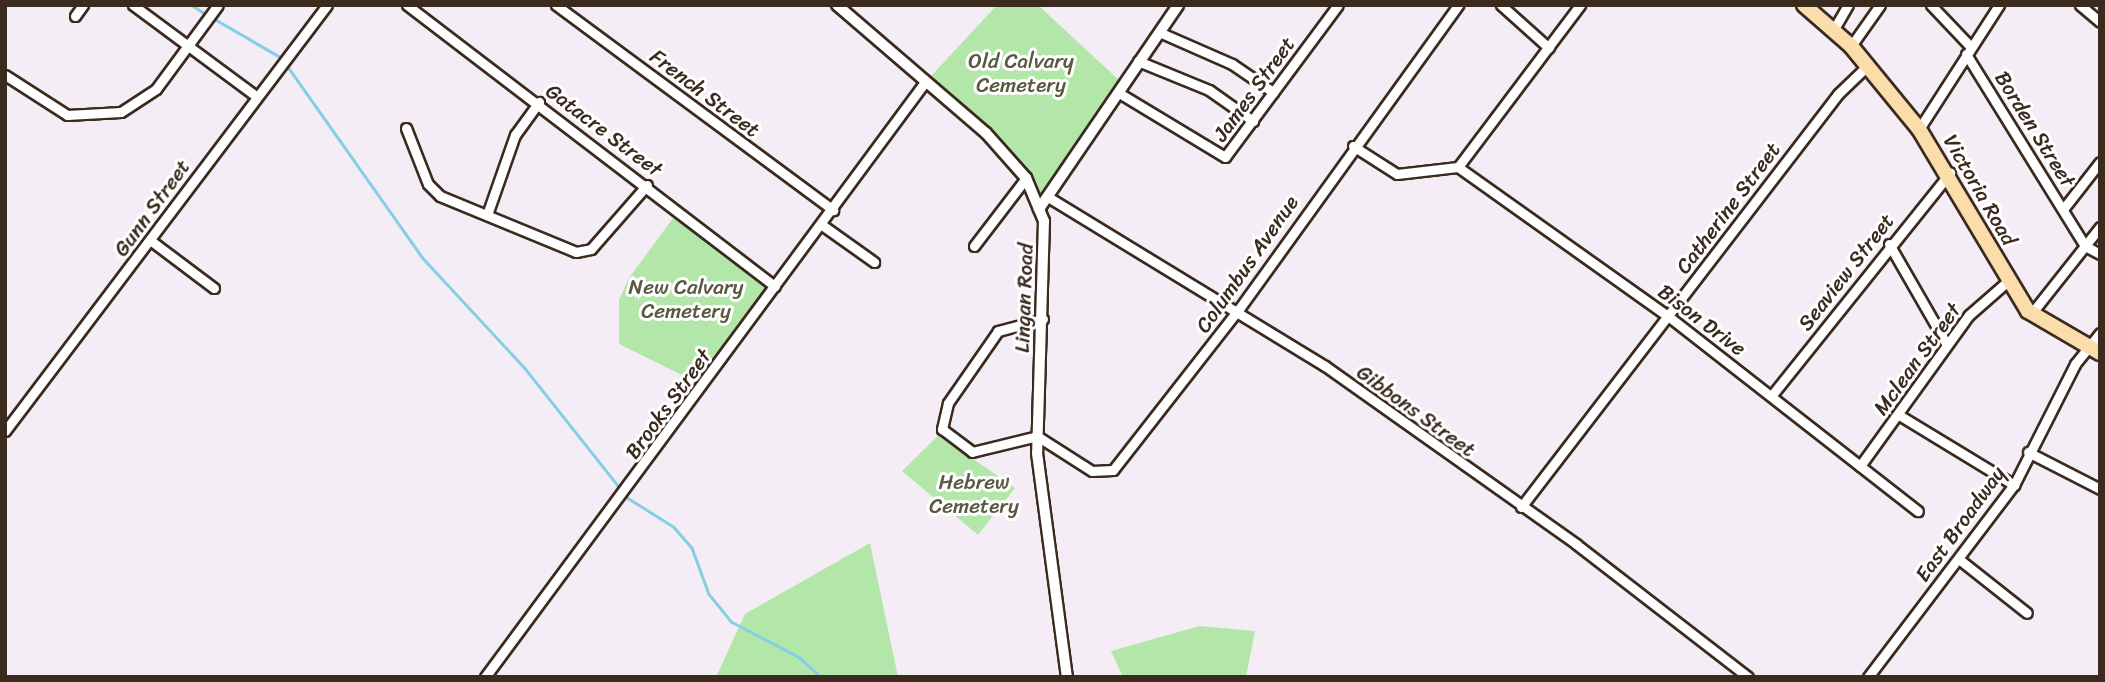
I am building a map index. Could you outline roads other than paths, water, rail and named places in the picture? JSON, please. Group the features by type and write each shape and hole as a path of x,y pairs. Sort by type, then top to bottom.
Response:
{"main road":[{"name":"Victoria Road","path":"1804,5 1850,46 1919,129 1951,173 2009,281 2031,314 2100,353"}],"street":[{"path":"75,16 83,5"},
{"path":"132,5 256,96"},
{"path":"5,75 53,109 100,118 145,98 188,47 218,5"},
{"name":"Gunn Street","path":"5,431 327,5"},
{"name":"Gatacre Street","path":"407,5 647,185 775,286"},
{"name":"French Street","path":"556,5 832,210"},
{"name":"Lingan Road","path":"838,5 925,82 1026,178 1039,209 1046,232 1037,436 1067,677"},
{"path":"1039,209 1178,5"},
{"name":"James Street","path":"1119,93 1223,158 1338,5"},
{"name":"Columbus Avenue","path":"1037,436 1092,471 1113,470 1239,309 1353,146 1458,5"},
{"path":"1501,5 1549,48"},
{"path":"1353,146 1397,174 1458,167 1580,5"},
{"path":"1834,29 1849,5"},
{"path":"1850,46 1880,5"},
{"name":"Borden Street","path":"1931,5 1967,49 2085,246"},
{"path":"1919,129 1967,49 1999,5"},
{"path":"2080,5 2100,22"},
{"path":"1159,32 1232,64 1273,92"},
{"path":"1138,61 1209,90 1252,121"},
{"name":"Catherine Street","path":"1521,507 1838,94 1866,67"},
{"name":"Brooks Street","path":"485,677 822,225 925,82"},
{"path":"488,212 515,135 538,102"},
{"path":"406,128 434,191 582,252 647,185"},
{"path":"2064,208 2100,162"},
{"name":"Bison Drive","path":"1458,167 1668,316 1918,511"},
{"name":"Seaview Street","path":"1772,395 1889,244 1951,173"},
{"path":"974,246 1026,178"},
{"name":"Gibbons Street","path":"1048,197 1239,309 1521,507 1748,677"},
{"path":"822,225 874,262"},
{"path":"2031,314 2100,227"},
{"path":"150,240 214,288"},
{"path":"1889,244 1947,345"},
{"path":"2085,246 2100,254"},
{"name":"Mclean Street","path":"1860,466 1969,315 2009,281"},
{"path":"1037,436 972,452 951,440 941,420 1000,328 1043,319"},
{"name":"East Broadway","path":"1868,677 2014,485 2028,452 2086,346 2100,332"},
{"path":"1899,415 2014,485"},
{"path":"2028,452 2100,489"},
{"path":"1960,559 2027,613"}],"waterway":[{"path":"192,5 207,15"},
{"path":"213,18 282,58"},
{"path":"286,64 422,257 524,367 628,498 674,527 692,548 709,594 732,622 799,657 821,677"}],"park label":[{"name":"Old Calvary Cemetery","path":"1021,73"},
{"name":"New Calvary Cemetery","path":"686,299"},
{"name":"Hebrew Cemetery","path":"974,494"}]}
